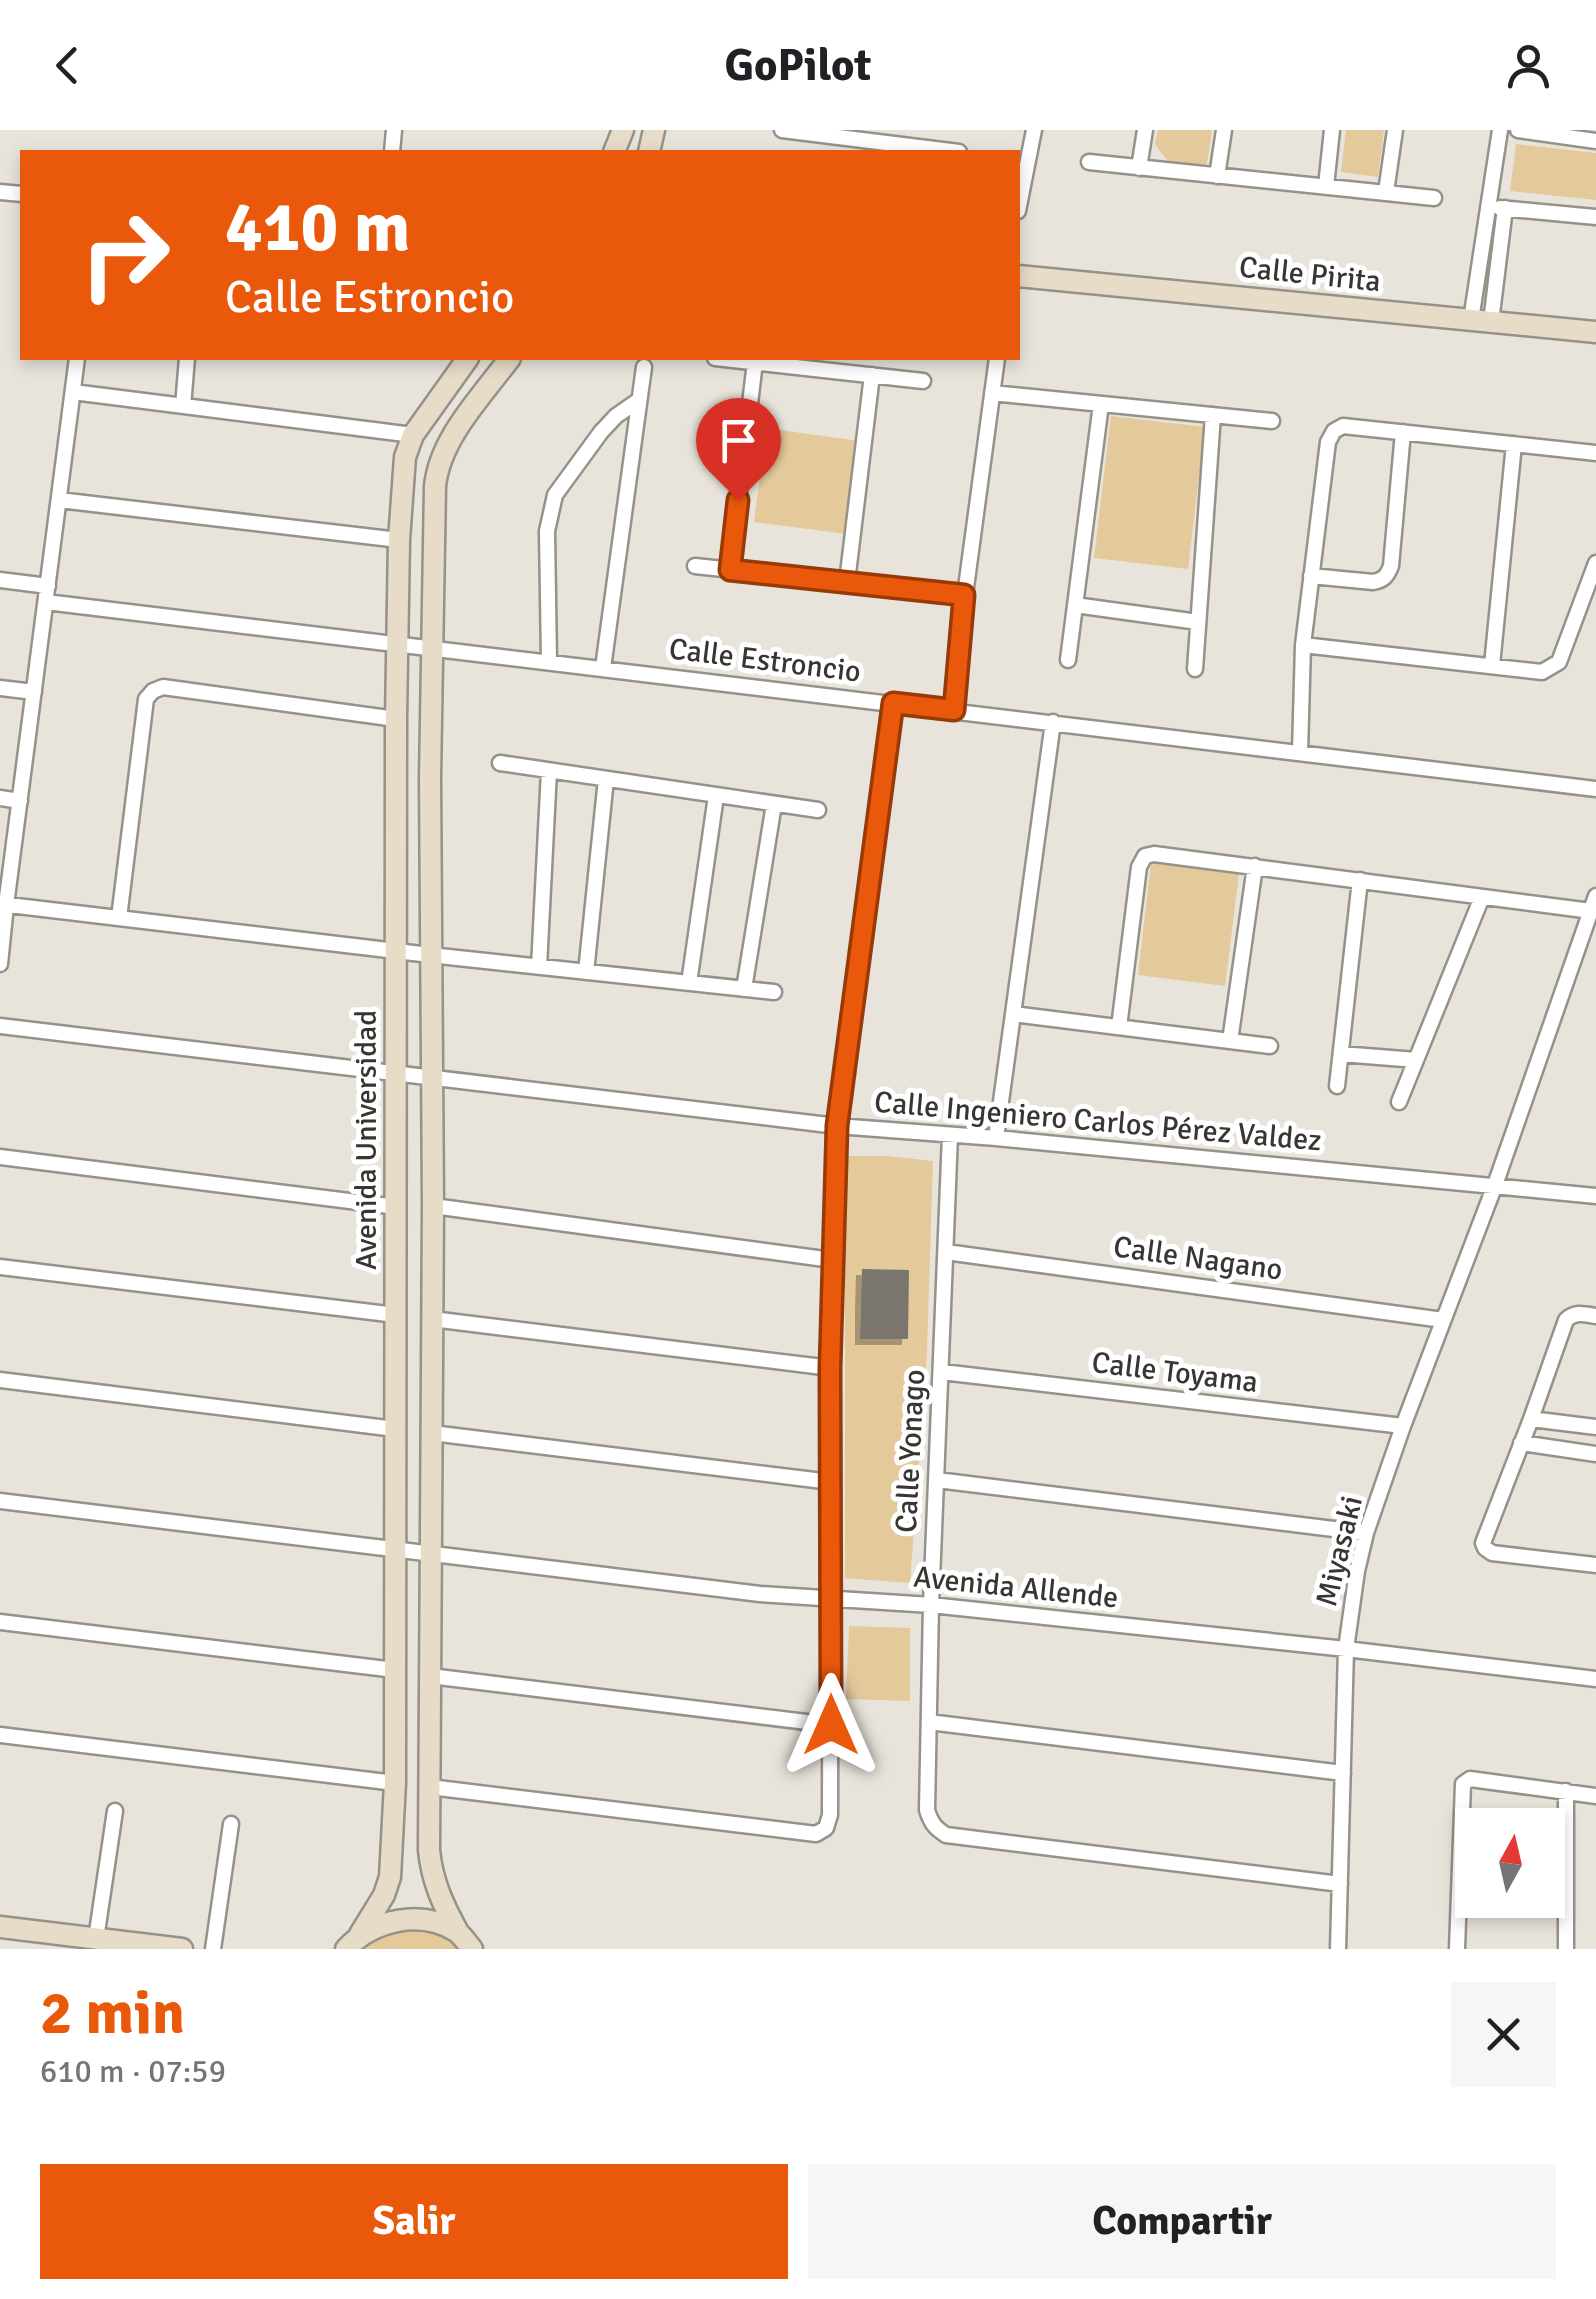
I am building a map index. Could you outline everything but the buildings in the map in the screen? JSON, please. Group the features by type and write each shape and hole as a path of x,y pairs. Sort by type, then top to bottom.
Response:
{"main road":[{"name":"Calle Pirita","path":"1020,276 1596,332"},
{"name":"Avenida Universidad","path":"353,1942 384,1895 390,1877 395,1783 399,540 405,457 413,435 467,360"},
{"path":"472,1949 443,1905 429,1850 434,1206 430,778 436,468 445,446 509,360"},
{"path":"353,1942 388,1922 432,1922 458,1932"},
{"path":"0,1928 182,1949"}],"street":[{"path":"782,130 943,150"},
{"path":"913,146 916,130"},
{"path":"1020,201 1034,130"},
{"path":"1138,168 1146,130"},
{"path":"1217,176 1224,130"},
{"path":"1326,186 1332,130"},
{"path":"1386,192 1395,130"},
{"path":"1481,321 1497,208 1500,130"},
{"path":"1518,130 1596,141"},
{"path":"1089,162 1434,198"},
{"path":"1497,208 1596,218"},
{"path":"0,964 3,905 77,360"},
{"path":"183,406 187,360"},
{"path":"734,360 923,381"},
{"path":"954,710 964,595 996,360"},
{"path":"730,570 755,362"},
{"path":"603,668 644,367"},
{"path":"847,582 872,375"},
{"path":"72,392 413,435"},
{"path":"992,392 1272,421"},
{"path":"550,662 548,531 555,495 600,432 639,400"},
{"path":"1068,660 1100,404"},
{"path":"1194,669 1213,415"},
{"path":"1300,752 1303,645 1328,442 1334,431 1343,426 1596,453"},
{"path":"1311,576 1373,582 1387,576 1403,432"},
{"path":"1492,665 1514,444"},
{"path":"59,500 399,540"},
{"path":"1303,645 1542,672 1559,662 1596,563"},
{"path":"695,566 964,595"},
{"path":"0,580 48,586"},
{"name":"Calle Estroncio","path":"46,602 1596,790"},
{"path":"1074,606 1198,622"},
{"path":"0,688 34,692"},
{"path":"118,918 146,698 153,691 163,688 396,719"},
{"path":"430,1788 816,1834 826,1828 830,1815 830,1368 837,1126 893,703"},
{"path":"996,1138 1053,722"},
{"path":"500,763 818,810"},
{"path":"539,967 550,771"},
{"path":"586,972 606,779"},
{"path":"688,983 716,796"},
{"path":"0,798 20,801"},
{"path":"744,989 774,804"},
{"path":"1118,1027 1139,867 1146,856 1482,896 1593,904"},
{"path":"1230,1041 1255,866"},
{"path":"1337,1086 1360,880"},
{"path":"1399,1102 1482,896"},
{"name":"Miyasaki","path":"1338,1949 1346,1649 1350,1608 1366,1533 1495,1185 1593,904"},
{"path":"3,905 774,992"},
{"path":"1013,1014 1270,1046"},
{"name":"Calle Ingeniero Carlos Pérez Valdez","path":"0,1026 837,1126 1596,1196"},
{"path":"1341,1054 1416,1060"},
{"name":"Calle Yonago","path":"950,1135 931,1604 927,1810 935,1828 946,1835 1340,1884"},
{"path":"0,1157 397,1207"},
{"path":"434,1206 832,1260"},
{"name":"Calle Nagano","path":"946,1252 1442,1320"},
{"path":"0,1267 396,1314"},
{"path":"1596,1316 1578,1314 1566,1320 1484,1538 1485,1548 1492,1553 1596,1565"},
{"path":"432,1318 830,1368"},
{"name":"Calle Toyama","path":"942,1372 1403,1426"},
{"path":"0,1380 394,1429"},
{"path":"1531,1419 1596,1427"},
{"path":"432,1433 831,1482"},
{"path":"1521,1443 1596,1454"},
{"path":"936,1480 1366,1533"},
{"name":"Avenida Allende","path":"0,1501 760,1594 931,1604 1596,1679"},
{"path":"0,1622 396,1670"},
{"path":"430,1676 831,1725"},
{"path":"929,1722 1342,1773"},
{"path":"0,1735 395,1783"},
{"path":"1457,1949 1463,1784 1470,1779 1596,1796"},
{"path":"1566,1791 1566,1949"},
{"path":"96,1939 115,1812"},
{"path":"213,1949 230,1824"}],"shaded area":[{"path":"1158,130 1212,130 1207,164 1183,166 1170,162 1155,143"},
{"path":"1346,130 1384,130 1378,177 1341,172"},
{"path":"1516,144 1596,153 1596,200 1510,191"},
{"path":"1111,416 1205,427 1188,569 1094,558"},
{"path":"766,428 866,442 854,535 754,522"},
{"path":"1151,863 1239,874 1225,986 1138,975"},
{"path":"845,1156 933,1161 927,1352 910,1583 845,1578"},
{"path":"849,1626 910,1628 910,1701 846,1699"},
{"path":"420,1926 442,1934 461,1949 357,1949 376,1934"}],"route":[{"path":"738,500 730,570 964,595 954,710 893,703 837,1126 830,1368 831,1725"}]}
